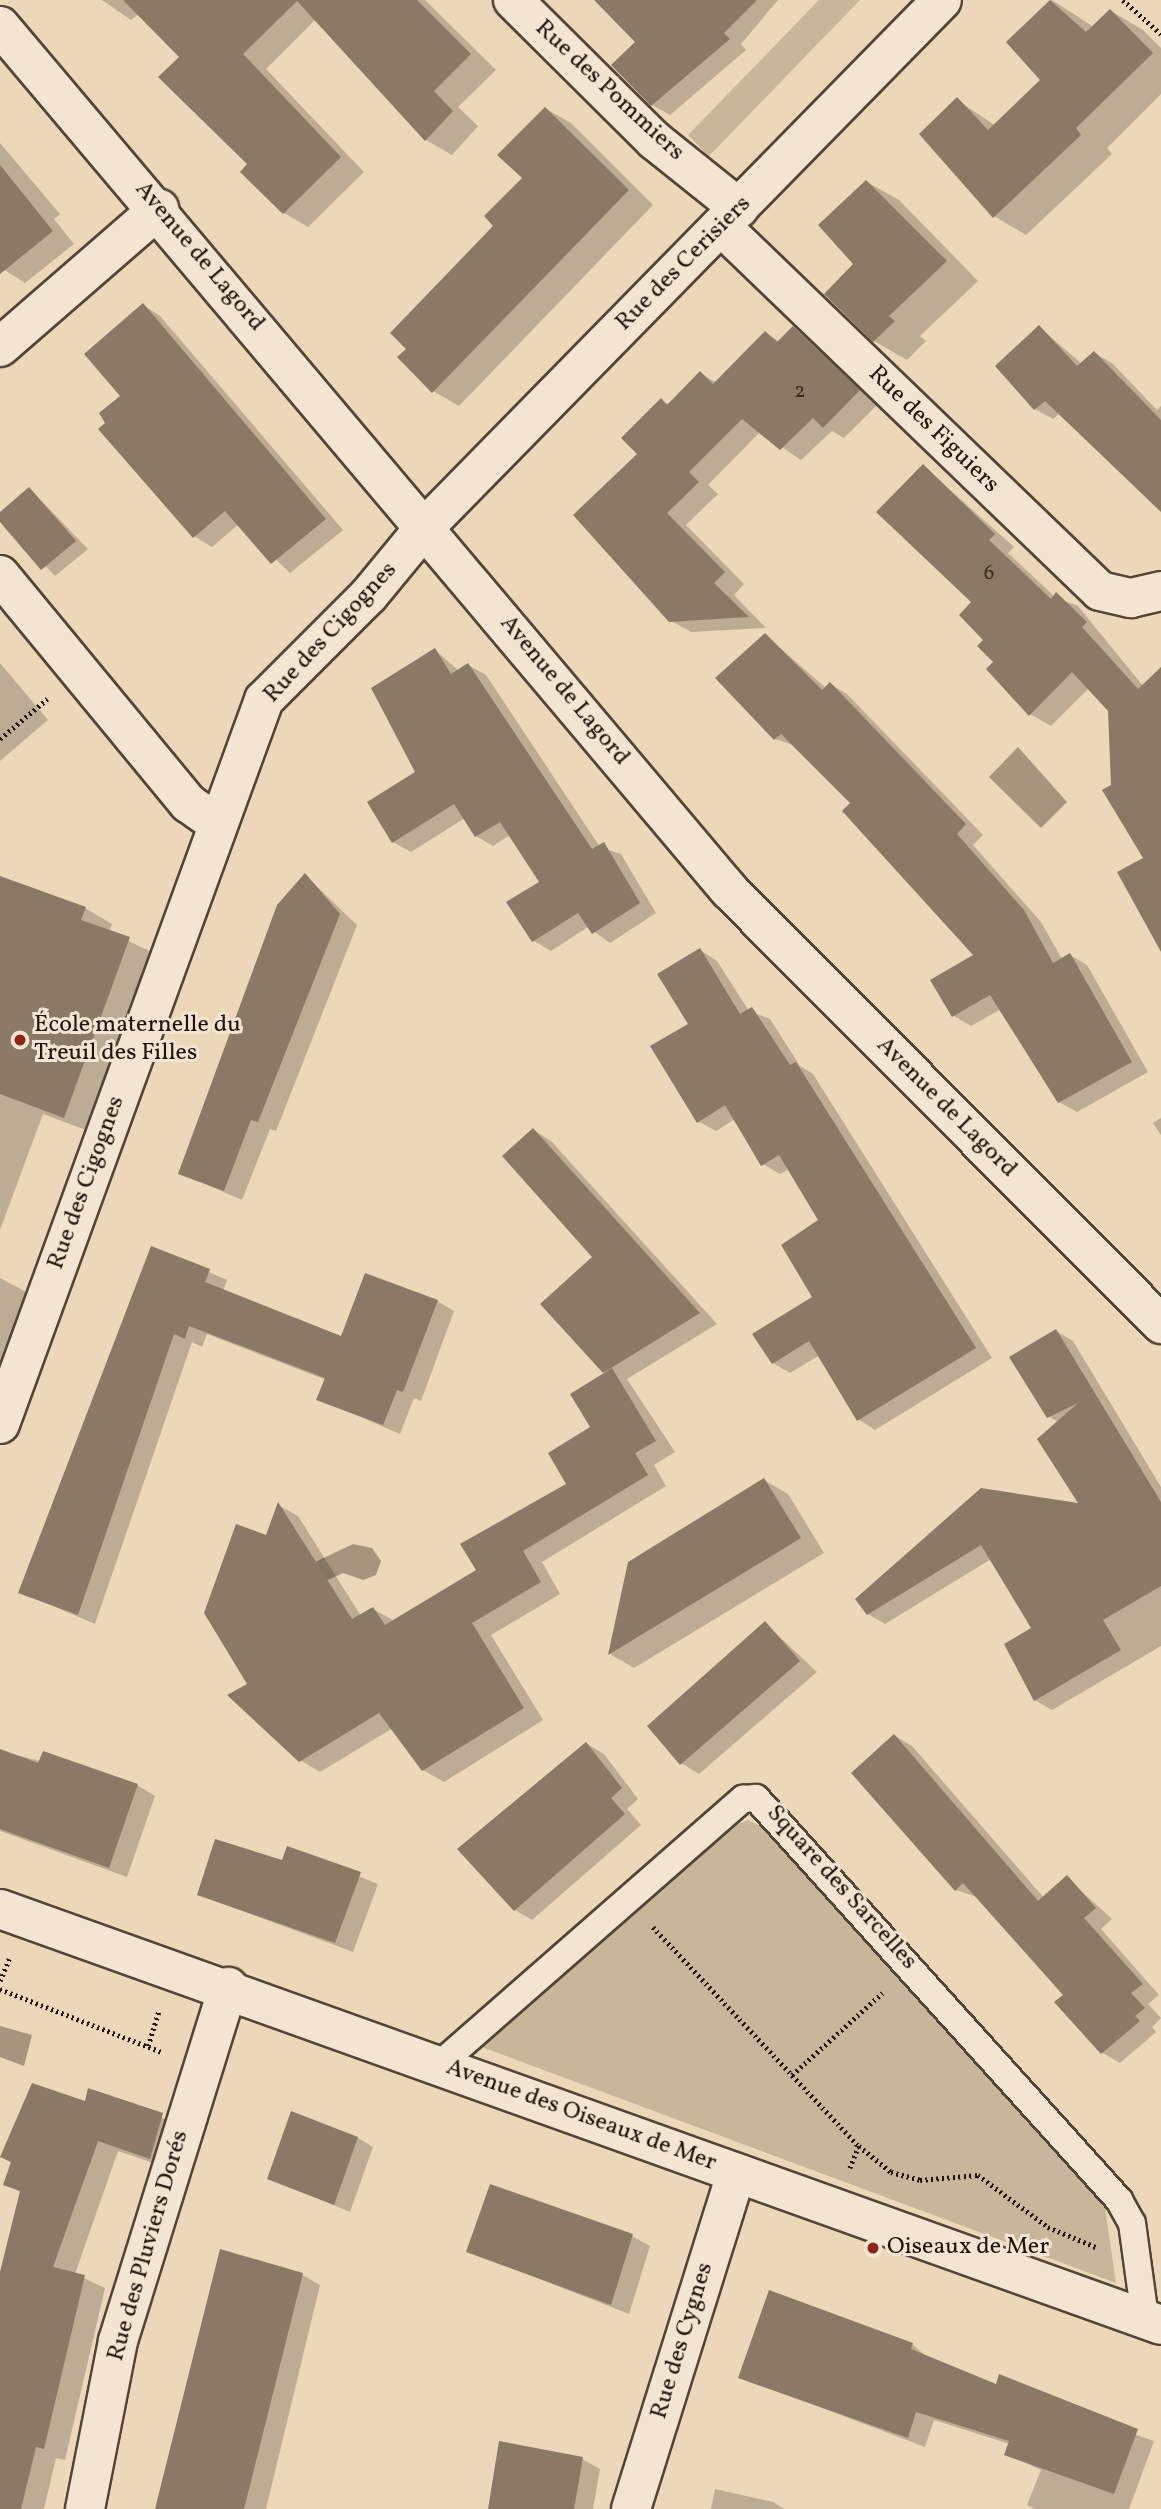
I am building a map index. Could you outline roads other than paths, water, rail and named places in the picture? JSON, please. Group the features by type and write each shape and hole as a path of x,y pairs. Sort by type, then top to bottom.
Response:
{"street":[{"name":"Rue des Cerisiers","path":"425,527 942,0"},
{"name":"Rue des Pommiers","path":"534,7 654,140 730,217"},
{"name":"Avenue de Lagord","path":"0,26 159,209 730,891 1161,1324"},
{"path":"0,347 159,209"},
{"name":"Rue des Figuiers","path":"730,217 1100,591 1131,598 1161,590"},
{"name":"Rue des Cigognes","path":"0,1424 217,823 264,701 369,595 425,527"},
{"path":"0,575 188,803 217,823"},
{"name":"Avenue des Oiseaux de Mer","path":"0,1909 228,1987 1153,2322"},
{"name":"Rue des Pluviers Dorés","path":"85,2509 118,2341 228,1987"},
{"name":"Rue des Cygnes","path":"631,2509 736,2173"}],"lane":[{"name":"Square des Sarcelles","path":"440,2064 743,1799 756,1798 912,1966 1119,2200 1132,2223 1137,2265 1153,2322"}],"place":[{"name":"École maternelle du Treuil des Filles","path":"20,1040"},
{"name":"Oiseaux de Mer","path":"873,2248"}]}
